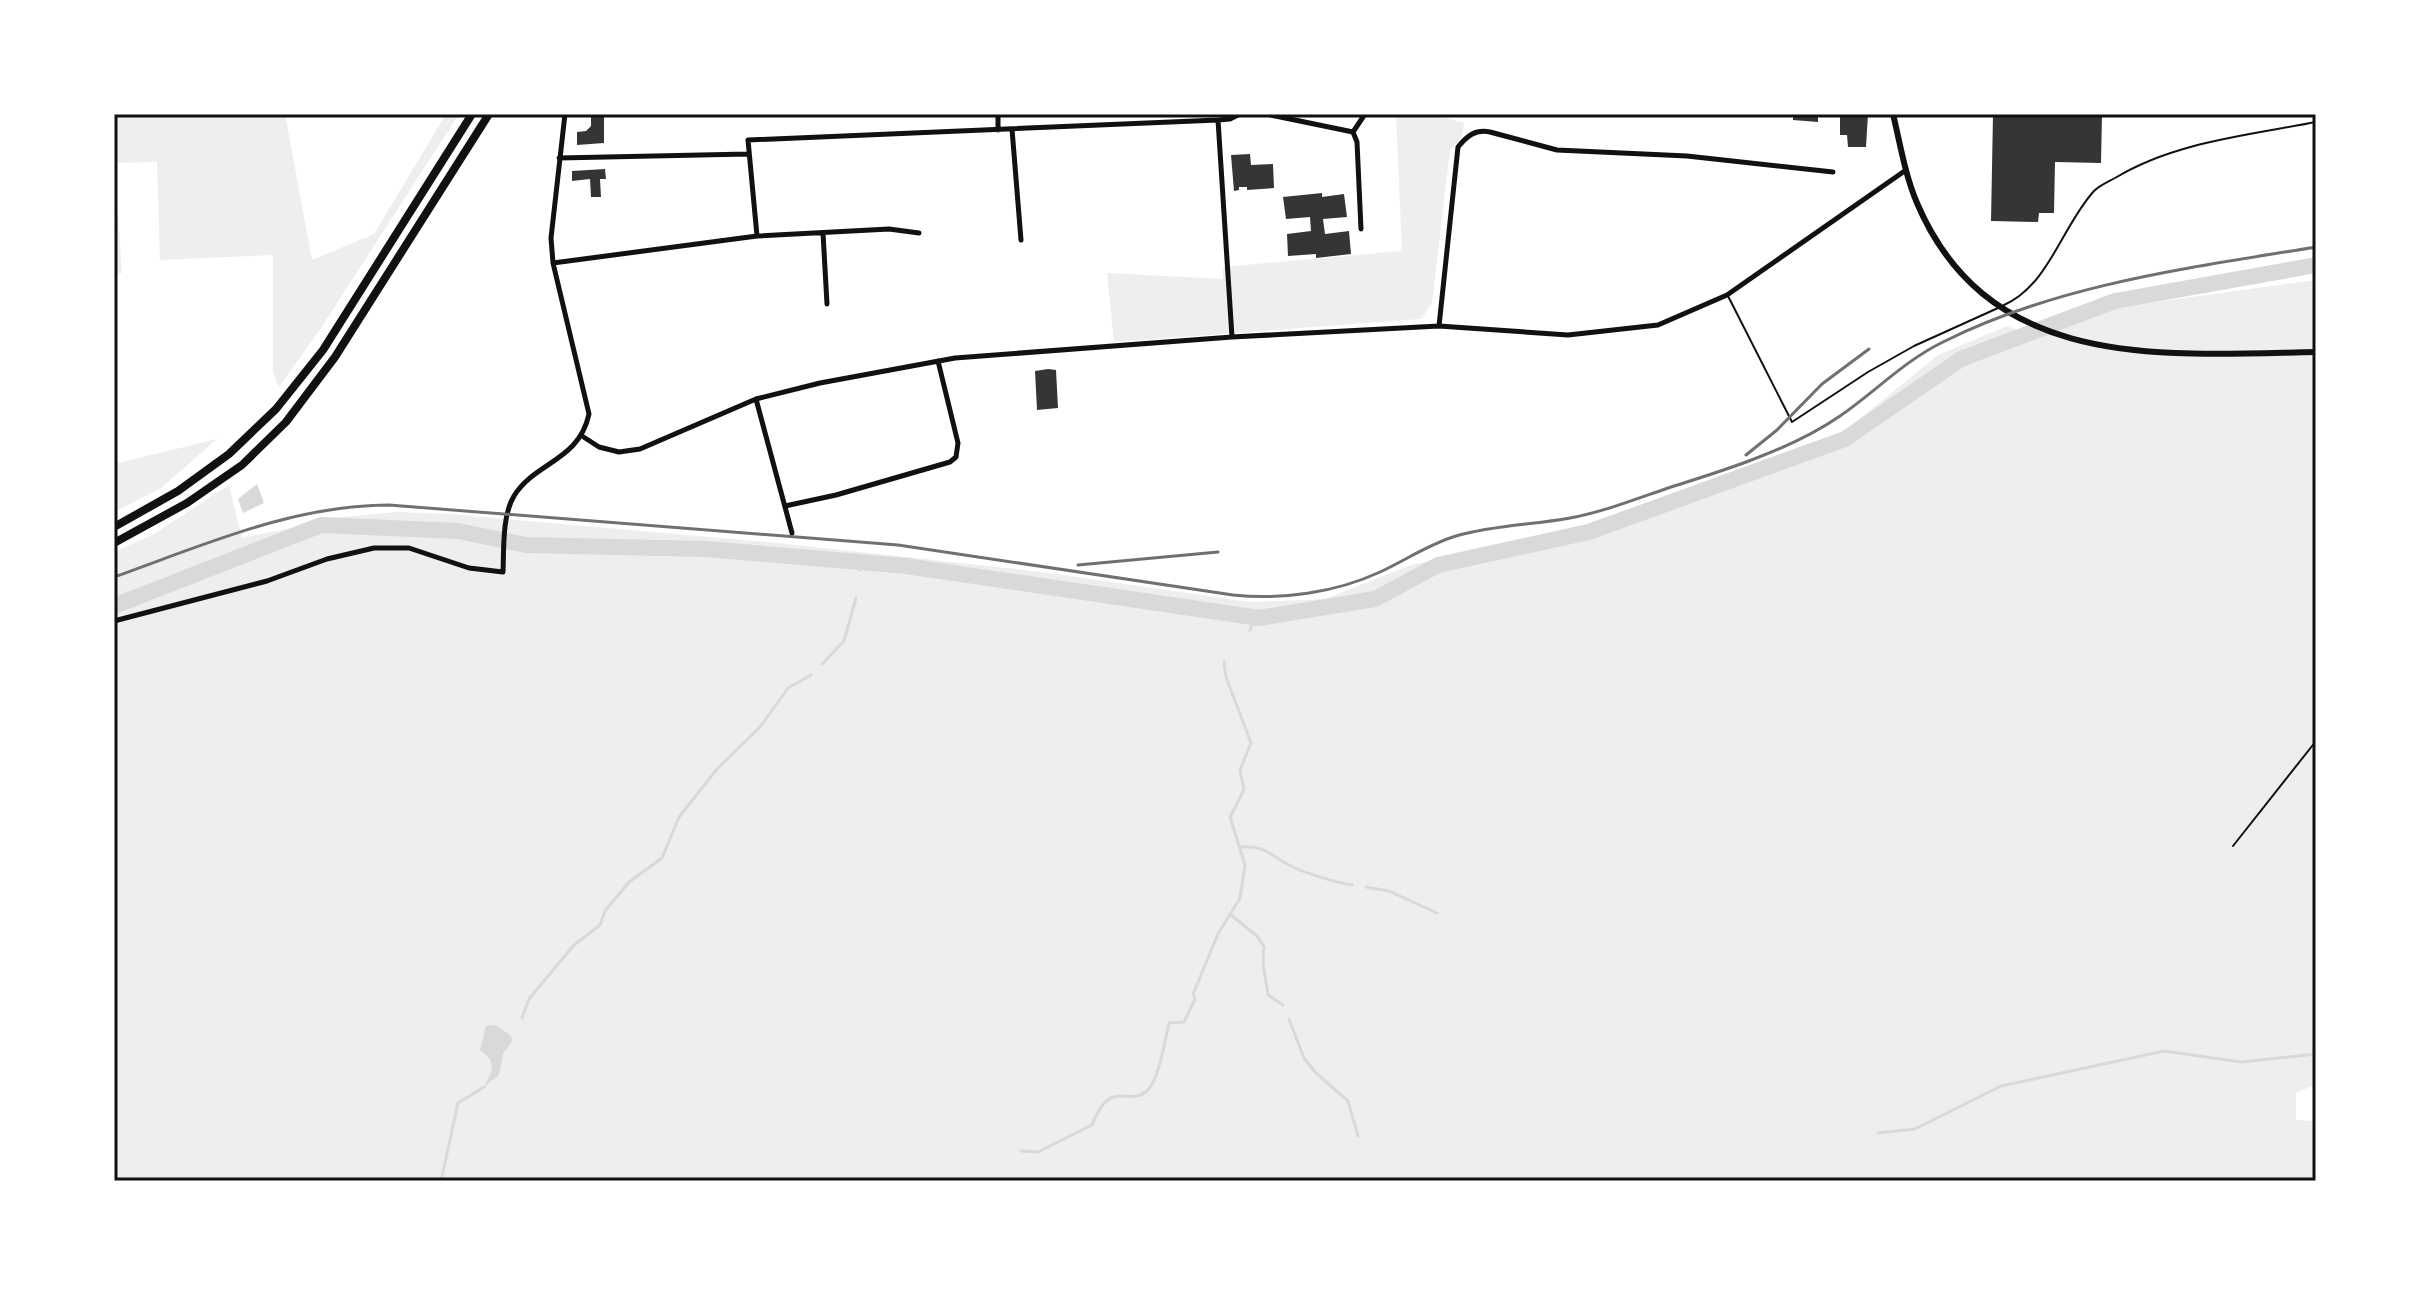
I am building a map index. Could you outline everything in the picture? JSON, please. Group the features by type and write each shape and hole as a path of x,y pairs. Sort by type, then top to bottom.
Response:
{"highway":[{"path":"114,527 191,482 229,454 276,409 323,350 472,114"},
{"path":"114,543 187,503 242,465 286,422 335,357 489,114"}],"street":[{"path":"114,621 267,581 327,559 374,548 409,548 469,568 503,572 512,499 528,480 568,452 582,436 589,414 553,263 551,238 565,114"},
{"path":"998,114 998,130"},
{"path":"757,236 748,140 1218,120 1240,114"},
{"path":"1266,114 1353,132"},
{"path":"1353,132 1365,114"},
{"path":"1893,114 1916,201 1934,236 1957,270 1982,295 2017,318 2053,334 2103,347 2221,354 2316,352"},
{"path":"1218,120 1232,337"},
{"path":"1012,129 1021,240"},
{"path":"1353,132 1357,142 1361,229"},
{"path":"1439,326 1458,147 1468,135 1490,132 1557,150 1687,156 1833,172"},
{"path":"559,158 748,154"},
{"path":"582,436 599,447 619,452 640,449 756,399 820,383 938,361 1232,337 1439,326 1568,335 1658,325 1727,295 1907,169"},
{"path":"553,263 757,236 889,229 919,233"},
{"path":"823,233 827,304"},
{"path":"785,506 836,495 950,462 956,457 958,443 938,361"},
{"path":"756,399 792,533"}],"lane":[{"path":"1727,295 1792,422 1914,346 2016,300 2045,267 2095,189 2136,165 2203,144 2316,122"}],"path":[{"path":"2233,846 2316,741"}],"shaded area":[{"path":"114,114 285,114 312,260 374,234 446,114 459,114 321,328 279,387 273,372 273,255 160,260 157,162 114,163"},
{"path":"1396,114 1432,114 1464,123 1462,136 1450,150 1432,303 1421,319 1114,342 1107,273 1223,279 1223,267 1402,251"},
{"path":"114,212 118,212 122,273 114,273"},
{"path":"2316,280 2316,1084 2296,1093 2296,1120 2316,1121 2316,1181 114,1181 114,552 154,534 229,485 242,538 343,517 398,512 450,514 778,543 1043,572 1249,602 1325,599 1408,566 1586,524 1840,435 1938,355 2007,326 2032,336 2119,307"},
{"path":"217,439 161,488 114,512 114,464"},
{"path":"257,484 264,503 243,513 238,499"},
{"path":"495,1025 513,1040 503,1054 499,1075 484,1087 492,1070 490,1059 480,1050 486,1026"}],"building":[{"path":"1793,114 1818,114 1818,122 1793,120"},
{"path":"1847,114 1868,114 1866,147 1848,147 1847,135 1840,135 1840,116 1847,117"},
{"path":"1993,114 2102,114 2101,163 2055,162 2054,213 2039,213 2038,222 1991,221"},
{"path":"604,116 604,143 577,145 577,132 586,131 591,126 591,117"},
{"path":"1250,154 1251,165 1273,164 1274,188 1247,190 1247,187 1239,187 1234,191 1231,155"},
{"path":"605,169 606,179 600,179 601,197 591,197 590,179 572,181 572,171"},
{"path":"1322,193 1322,197 1344,194 1347,217 1323,219 1325,234 1349,231 1351,254 1316,258 1316,254 1288,256 1287,234 1311,231 1310,217 1286,219 1283,197"},
{"path":"1056,370 1058,408 1037,410 1035,371"}],"waterway":[{"path":"114,606 321,525 458,531 526,545 707,549 906,566 1259,618 1375,599 1438,565 1589,532 1845,439 1961,359 2115,301 2316,265"},
{"path":"860,570 861,562"},
{"path":"822,664 844,641 856,598"},
{"path":"1250,630 1254,618"},
{"path":"1021,1151 1038,1152 1092,1125 1099,1110 1112,1097 1133,1097 1147,1091 1158,1069 1169,1023 1184,1022 1218,934 1240,898 1245,865 1230,817 1244,790 1240,770 1251,743 1226,677 1224,662"},
{"path":"522,1018 529,999 574,945 600,925 605,911 629,882 662,858 679,817 717,769 760,727 788,688 811,675"},
{"path":"1241,847 1262,849 1303,871 1352,885"},
{"path":"1366,887 1389,891 1437,913"},
{"path":"1231,915 1257,936 1264,947 1263,965 1268,995 1283,1005"},
{"path":"1289,1019 1304,1058 1348,1101 1358,1136"},
{"path":"1878,1133 1915,1129 2001,1086 2164,1051 2241,1062 2316,1054"},
{"path":"441,1181 458,1103 484,1087"}],"railway":[{"path":"114,577 215,540 284,519 353,507 389,505 898,545 1233,595 1308,593 1363,579 1456,536 1595,512 1765,455 1830,423 1902,367 1943,342 2032,306 2173,271 2316,247"},
{"path":"1746,455 1777,430 1822,384 1869,349"},
{"path":"1078,565 1218,552"}]}
